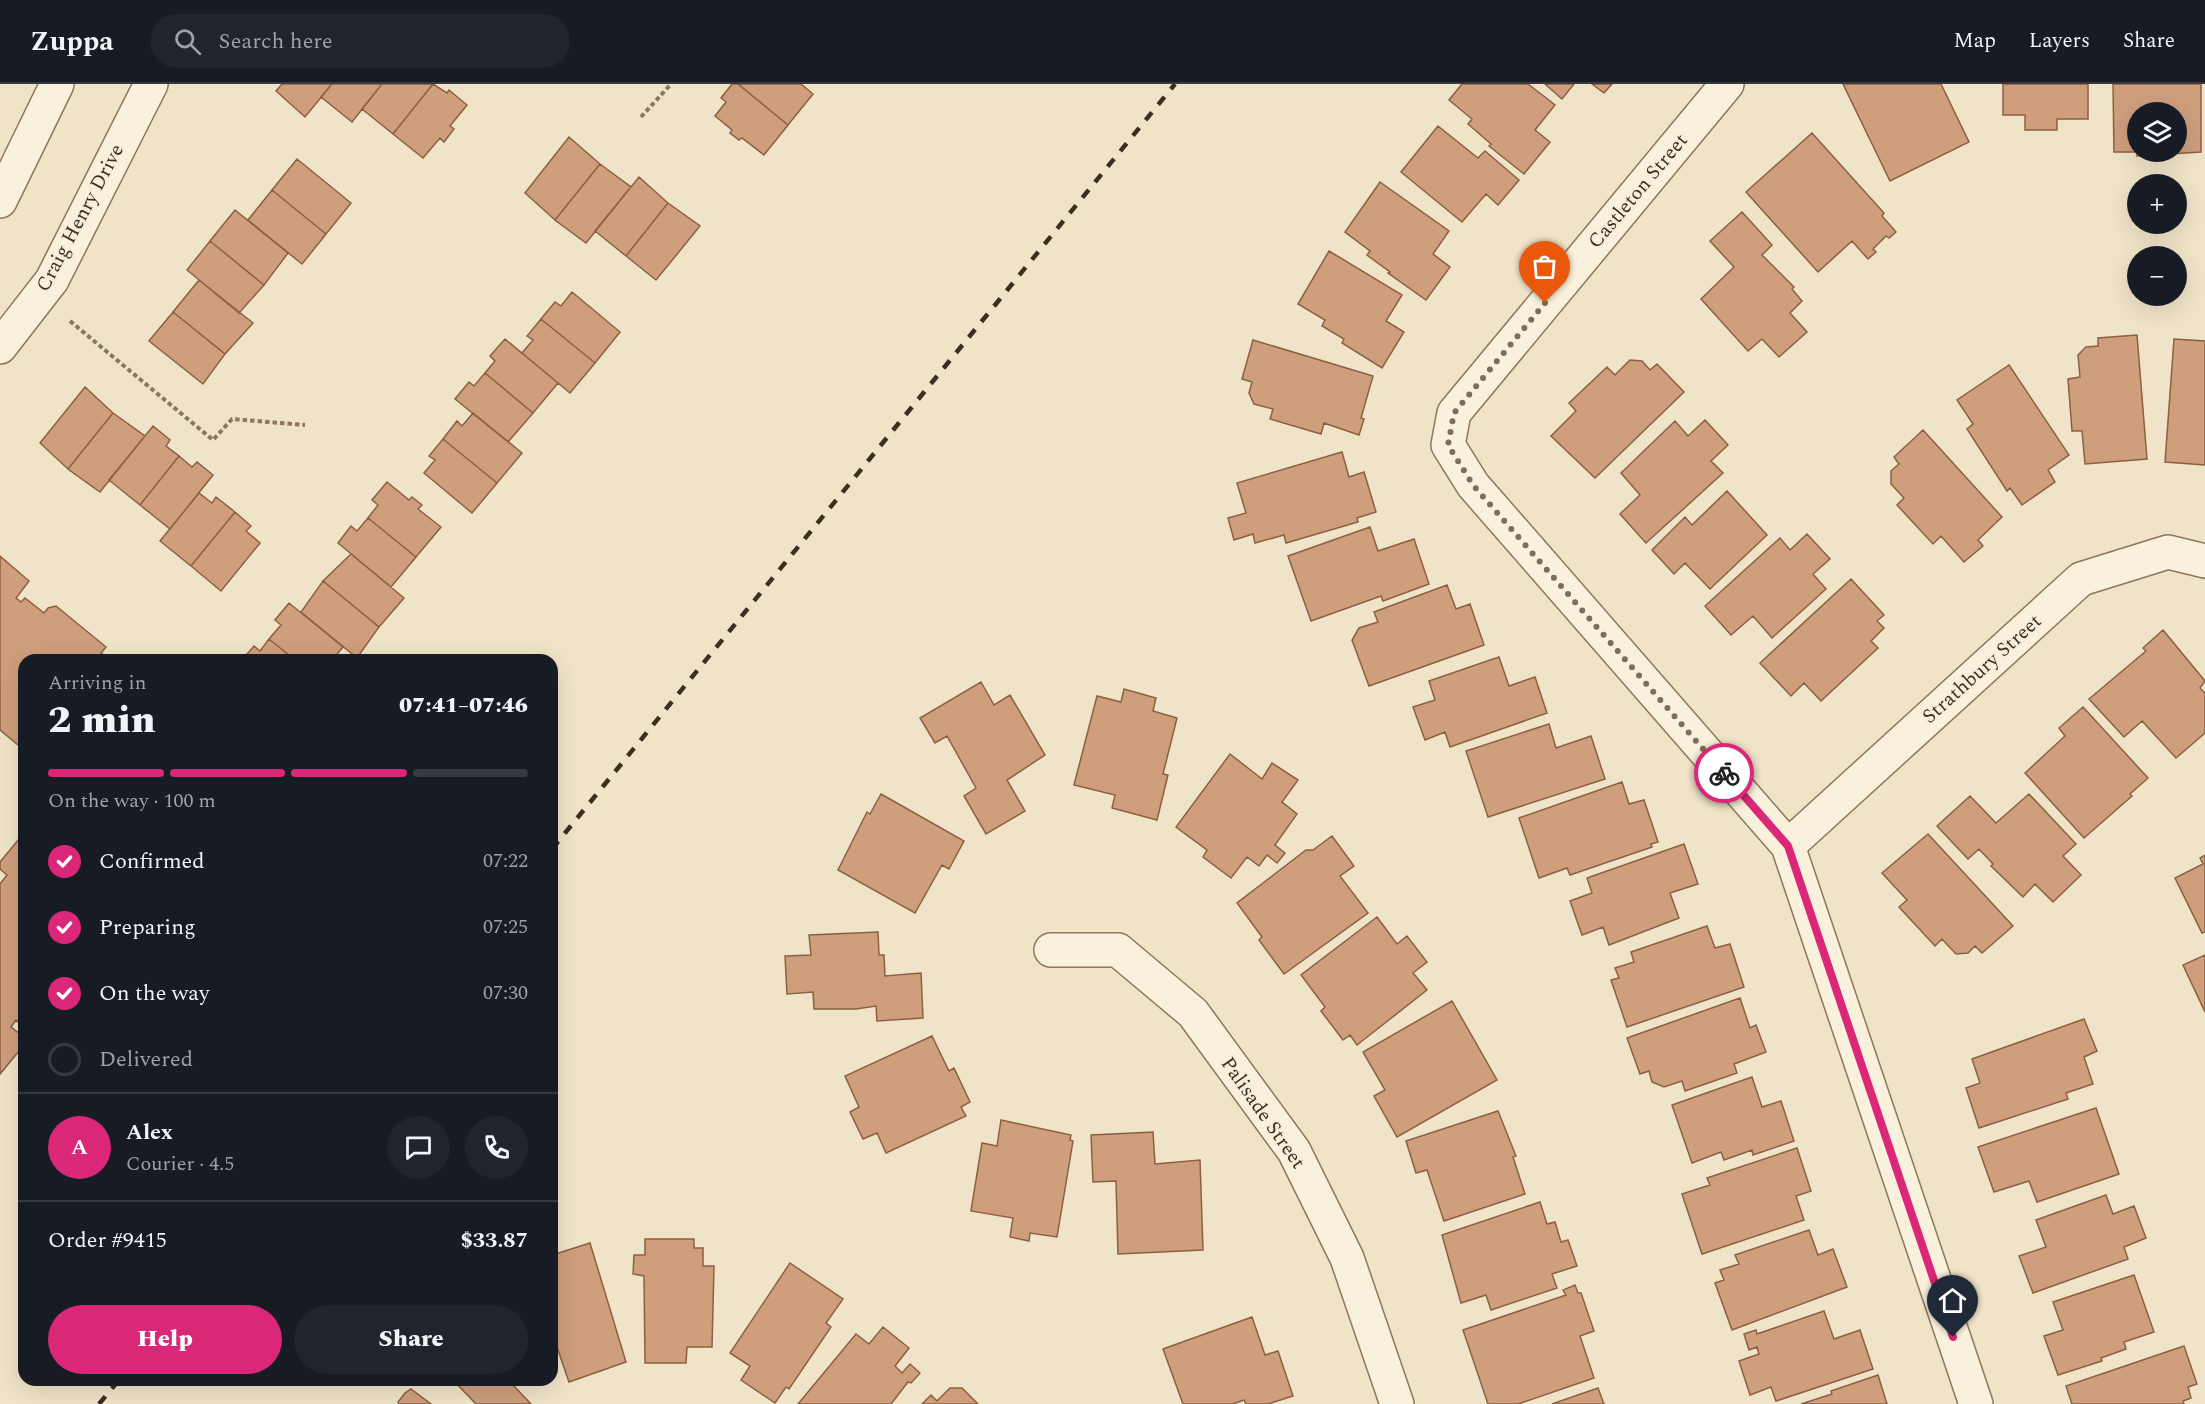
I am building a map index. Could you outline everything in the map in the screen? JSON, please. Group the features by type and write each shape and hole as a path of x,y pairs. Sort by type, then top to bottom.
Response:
{"street":[{"path":"0,201 57,84"},
{"name":"Craig Henry Drive","path":"0,347 51,280 151,84"},
{"name":"Castleton Street","path":"1727,84 1454,413 1448,445 1473,485 1788,846 1976,1404"},
{"name":"Strathbury Street","path":"1788,846 2081,579 2168,552 2205,561"},
{"name":"Palisade Street","path":"1051,950 1118,950 1192,1013 1294,1151 1347,1258 1397,1404"}],"path":[{"path":"641,117 671,84"},
{"path":"69,320 213,440 232,419 305,425"}],"building":[{"path":"282,84 332,84 305,117 276,91"},
{"path":"332,84 382,84 352,122 321,97"},
{"path":"382,84 433,84 393,134 362,109"},
{"path":"433,84 447,93 449,90 467,105 450,126 454,129 444,142 440,138 423,158 393,134"},
{"path":"732,84 738,84 788,125 764,155 742,138 739,140 730,133 732,130 715,116 726,102 721,98"},
{"path":"738,84 801,84 813,94 788,125"},
{"path":"1462,84 1528,84 1555,105 1535,130 1550,142 1524,174 1489,146 1491,144 1468,124 1472,119 1449,100"},
{"path":"1545,84 1574,84 1562,99"},
{"path":"1592,84 1612,84 1604,93"},
{"path":"1843,84 1941,84 1969,142 1890,181"},
{"path":"2003,84 2088,84 2088,119 2057,119 2057,130 2025,130 2025,115 2003,115"},
{"path":"2113,84 2201,84 2201,152 2187,153 2187,102 2127,102 2127,152 2114,152"},
{"path":"1438,126 1478,158 1485,151 1519,180 1498,205 1486,194 1462,222 1401,172"},
{"path":"1812,133 1884,213 1882,216 1896,232 1889,238 1886,236 1873,249 1876,252 1868,259 1852,241 1818,272 1746,192"},
{"path":"569,137 600,164 555,220 525,193"},
{"path":"297,159 351,203 326,234 272,190"},
{"path":"600,164 631,187 586,243 555,220"},
{"path":"639,177 668,203 626,256 595,231"},
{"path":"1380,182 1449,231 1433,254 1450,267 1426,300 1388,273 1390,272 1367,255 1370,251 1345,232"},
{"path":"272,190 326,234 302,264 248,220"},
{"path":"668,203 700,226 656,280 626,256"},
{"path":"235,210 288,253 264,285 210,241"},
{"path":"1742,212 1772,245 1762,255 1794,287 1792,289 1802,301 1790,313 1807,332 1779,357 1762,339 1748,351 1701,299 1734,267 1710,241"},
{"path":"210,241 264,285 239,313 187,270"},
{"path":"1329,251 1402,295 1386,321 1404,332 1382,368 1342,343 1344,339 1322,326 1325,320 1298,304"},
{"path":"199,280 253,323 225,354 173,312"},
{"path":"572,292 620,332 595,363 541,319 555,302 561,306"},
{"path":"173,312 225,354 203,384 149,341"},
{"path":"541,319 595,363 570,393 522,353 533,340 527,336"},
{"path":"2137,335 2147,459 2085,464 2082,431 2072,431 2068,379 2080,377 2078,355 2086,347 2098,346 2098,338"},
{"path":"505,339 558,383 533,413 485,373 495,361 490,356"},
{"path":"2174,339 2205,341 2205,465 2165,462"},
{"path":"1253,340 1373,376 1361,418 1364,419 1359,435 1324,423 1321,434 1270,419 1273,409 1254,404 1249,393 1252,382 1242,379"},
{"path":"1630,360 1642,361 1650,370 1657,364 1684,392 1595,478 1551,436 1576,411 1569,403 1607,367 1615,375"},
{"path":"2009,365 2069,455 2048,470 2055,482 2022,505 2010,488 2007,491 1967,429 1973,424 1957,400"},
{"path":"485,373 533,413 508,442 455,399 469,382 474,386"},
{"path":"85,387 113,413 68,469 40,443"},
{"path":"113,413 145,436 100,492 68,469"},
{"path":"473,413 522,453 497,483 443,439 457,421 462,426"},
{"path":"1705,420 1728,445 1711,461 1723,473 1646,543 1620,514 1640,495 1621,473 1675,421 1688,436"},
{"path":"153,426 170,440 166,446 179,456 140,505 109,480"},
{"path":"1923,430 2002,517 1978,540 1983,546 1964,562 1941,536 1933,544 1897,505 1904,498 1891,484 1891,471 1899,464 1894,457"},
{"path":"443,439 497,483 472,513 424,473 435,460 429,456"},
{"path":"1342,452 1349,477 1364,472 1376,512 1357,518 1358,522 1286,543 1284,535 1255,543 1253,534 1234,540 1228,518 1246,513 1237,483"},
{"path":"179,456 192,467 197,462 213,475 170,529 140,505"},
{"path":"387,482 409,500 412,497 422,505 418,509 441,527 416,557 368,518 378,505 372,500"},
{"path":"1727,491 1767,535 1710,589 1685,563 1674,574 1652,550 1685,517 1692,525"},
{"path":"199,493 212,503 216,497 235,512 191,566 160,541"},
{"path":"235,512 251,526 246,531 260,543 221,591 191,566"},
{"path":"368,518 416,557 391,587 338,543 351,526 357,531"},
{"path":"1370,527 1378,551 1414,539 1429,584 1383,601 1381,596 1311,621 1288,556"},
{"path":"1807,534 1830,559 1813,574 1826,589 1772,638 1753,616 1731,635 1705,606 1780,538 1790,550"},
{"path":"351,554 404,598 379,627 323,581"},
{"path":"0,556 29,581 16,598 21,602 25,598 44,613 48,608 56,606 106,647 102,654 18,654 18,745 0,730"},
{"path":"1851,579 1884,615 1877,621 1884,628 1871,641 1878,648 1821,701 1804,683 1791,696 1760,663"},
{"path":"323,581 379,627 360,654 352,654 301,612"},
{"path":"1447,585 1456,609 1470,604 1484,645 1369,686 1352,640 1359,628 1378,622 1374,612"},
{"path":"289,603 343,647 337,654 288,654 269,639 281,625 275,620"},
{"path":"2163,630 2205,681 2200,688 2205,693 2205,733 2176,758 2142,721 2124,737 2089,699 2146,651 2143,648"},
{"path":"269,639 288,654 247,654 254,646 260,651"},
{"path":"1499,657 1509,686 1535,677 1547,713 1450,747 1445,732 1425,740 1413,707 1435,700 1429,681"},
{"path":"981,682 994,705 1010,695 1045,755 1007,780 1025,811 986,834 964,796 976,788 947,736 935,743 920,718"},
{"path":"1124,689 1156,698 1153,711 1177,718 1163,774 1168,775 1157,820 1112,808 1115,795 1074,785 1097,696 1121,702"},
{"path":"2083,707 2148,778 2130,794 2132,796 2084,838 2025,773 2065,736 2059,728"},
{"path":"1549,724 1556,748 1591,736 1605,779 1488,817 1466,751"},
{"path":"1230,754 1262,779 1272,763 1298,780 1282,802 1297,814 1275,845 1285,853 1277,863 1267,855 1259,866 1247,857 1231,878 1203,857 1207,850 1176,827"},
{"path":"1622,782 1629,804 1644,800 1658,842 1651,844 1652,847 1570,875 1567,868 1539,878 1519,818"},
{"path":"881,794 964,841 949,869 942,865 915,913 838,870 867,812 870,814"},
{"path":"2029,794 2076,844 2063,856 2081,875 2053,902 2035,884 2023,897 1991,866 1993,864 1979,849 1968,859 1937,826 1970,796 1996,823"},
{"path":"1928,834 2013,926 1982,953 1975,946 1968,953 1956,954 1942,939 1935,946 1899,907 1907,900 1882,873"},
{"path":"1332,836 1354,866 1340,876 1368,913 1284,974 1259,940 1262,937 1237,903 1306,850 1313,850"},
{"path":"18,840 18,1022 16,1020 11,1027 18,1032 18,1052 0,1074 0,884 7,875 0,869 0,862"},
{"path":"1684,844 1698,884 1670,893 1679,918 1609,945 1603,927 1582,935 1570,901 1592,893 1587,878"},
{"path":"2205,855 2205,932 2202,933 2175,878 2203,864 2200,858"},
{"path":"1377,917 1397,944 1407,936 1427,962 1413,973 1427,990 1357,1045 1350,1035 1343,1040 1321,1011 1325,1007 1301,975"},
{"path":"1707,926 1715,948 1730,944 1744,987 1627,1027 1611,980 1619,978 1615,968 1634,962 1631,952"},
{"path":"878,932 879,955 884,955 885,976 921,973 923,1018 877,1021 876,1006 856,1009 814,1009 813,992 787,994 785,956 811,955 809,935"},
{"path":"2205,955 2205,1012 2183,965"},
{"path":"1740,998 1750,1028 1756,1025 1766,1052 1734,1064 1737,1073 1685,1091 1682,1081 1664,1087 1652,1082 1649,1071 1640,1074 1627,1038"},
{"path":"1452,1001 1497,1080 1397,1137 1374,1096 1385,1090 1363,1052"},
{"path":"2084,1019 2097,1051 2084,1057 2093,1084 2066,1093 2068,1099 1979,1128 1966,1088 1980,1083 1972,1059"},
{"path":"932,1036 949,1071 954,1068 970,1102 961,1107 966,1116 886,1153 877,1133 863,1139 850,1112 859,1107 845,1076"},
{"path":"1752,1077 1762,1107 1781,1101 1794,1141 1753,1155 1752,1150 1724,1160 1721,1152 1692,1163 1672,1105"},
{"path":"2096,1108 2119,1174 2037,1202 2029,1181 1994,1192 1978,1147"},
{"path":"1498,1111 1516,1156 1513,1157 1525,1194 1444,1221 1427,1170 1416,1173 1406,1141"},
{"path":"1001,1120 1071,1135 1070,1140 1073,1141 1057,1237 1030,1233 1029,1241 1010,1237 1013,1218 971,1211 982,1143 997,1146"},
{"path":"1153,1132 1155,1164 1200,1160 1203,1250 1118,1254 1116,1181 1093,1182 1091,1135"},
{"path":"1797,1148 1811,1191 1796,1196 1804,1220 1702,1254 1682,1194 1710,1185 1707,1178"},
{"path":"2106,1195 2113,1214 2134,1206 2146,1238 2124,1247 2128,1259 2033,1293 2019,1256 2046,1247 2036,1220"},
{"path":"1540,1202 1547,1224 1555,1222 1561,1242 1568,1240 1577,1266 1552,1274 1557,1288 1491,1310 1486,1295 1461,1303 1442,1235"},
{"path":"1809,1230 1818,1255 1833,1249 1847,1287 1732,1330 1715,1283 1724,1280 1720,1270 1739,1264 1735,1255"},
{"path":"645,1239 694,1239 694,1248 703,1248 703,1266 714,1266 712,1347 687,1347 686,1363 645,1363 644,1276 633,1274 634,1255 645,1255"},
{"path":"590,1243 626,1362 569,1382 558,1350 558,1253"},
{"path":"790,1263 843,1299 826,1323 831,1327 789,1389 786,1387 775,1403 741,1380 750,1366 730,1353"},
{"path":"2134,1275 2154,1332 2124,1342 2126,1349 2101,1358 2102,1361 2058,1375 2044,1336 2063,1330 2053,1302"},
{"path":"1575,1285 1578,1293 1581,1293 1594,1331 1580,1336 1594,1378 1518,1404 1488,1404 1463,1330 1566,1295 1563,1290"},
{"path":"1824,1311 1834,1339 1860,1330 1873,1369 1776,1401 1771,1387 1750,1395 1739,1361 1759,1354 1757,1347 1749,1350 1744,1334 1756,1330 1757,1334"},
{"path":"1252,1317 1265,1355 1278,1351 1293,1396 1268,1404 1246,1404 1244,1400 1233,1404 1183,1404 1163,1349"},
{"path":"883,1327 909,1348 895,1366 902,1373 910,1364 920,1373 911,1383 908,1382 891,1404 798,1404 856,1334 869,1344"},
{"path":"2184,1346 2197,1384 2188,1387 2191,1398 2183,1401 2184,1404 2072,1404 2066,1386"},
{"path":"1878,1375 1887,1404 1801,1404 1832,1394 1831,1391"},
{"path":"459,1386 514,1386 531,1404 476,1404"},
{"path":"950,1388 962,1388 978,1404 922,1404 931,1395 937,1401"},
{"path":"1598,1388 1604,1404 1552,1404"},
{"path":"411,1389 431,1404 399,1404 398,1402 405,1393"}],"railway":[{"path":"558,842 1175,84"},
{"path":"99,1404 114,1386"}],"way so far":[{"path":"1545,303 1454,413 1448,445 1473,485 1724,773"}],"route":[{"path":"1724,773 1788,846 1953,1337"}]}
